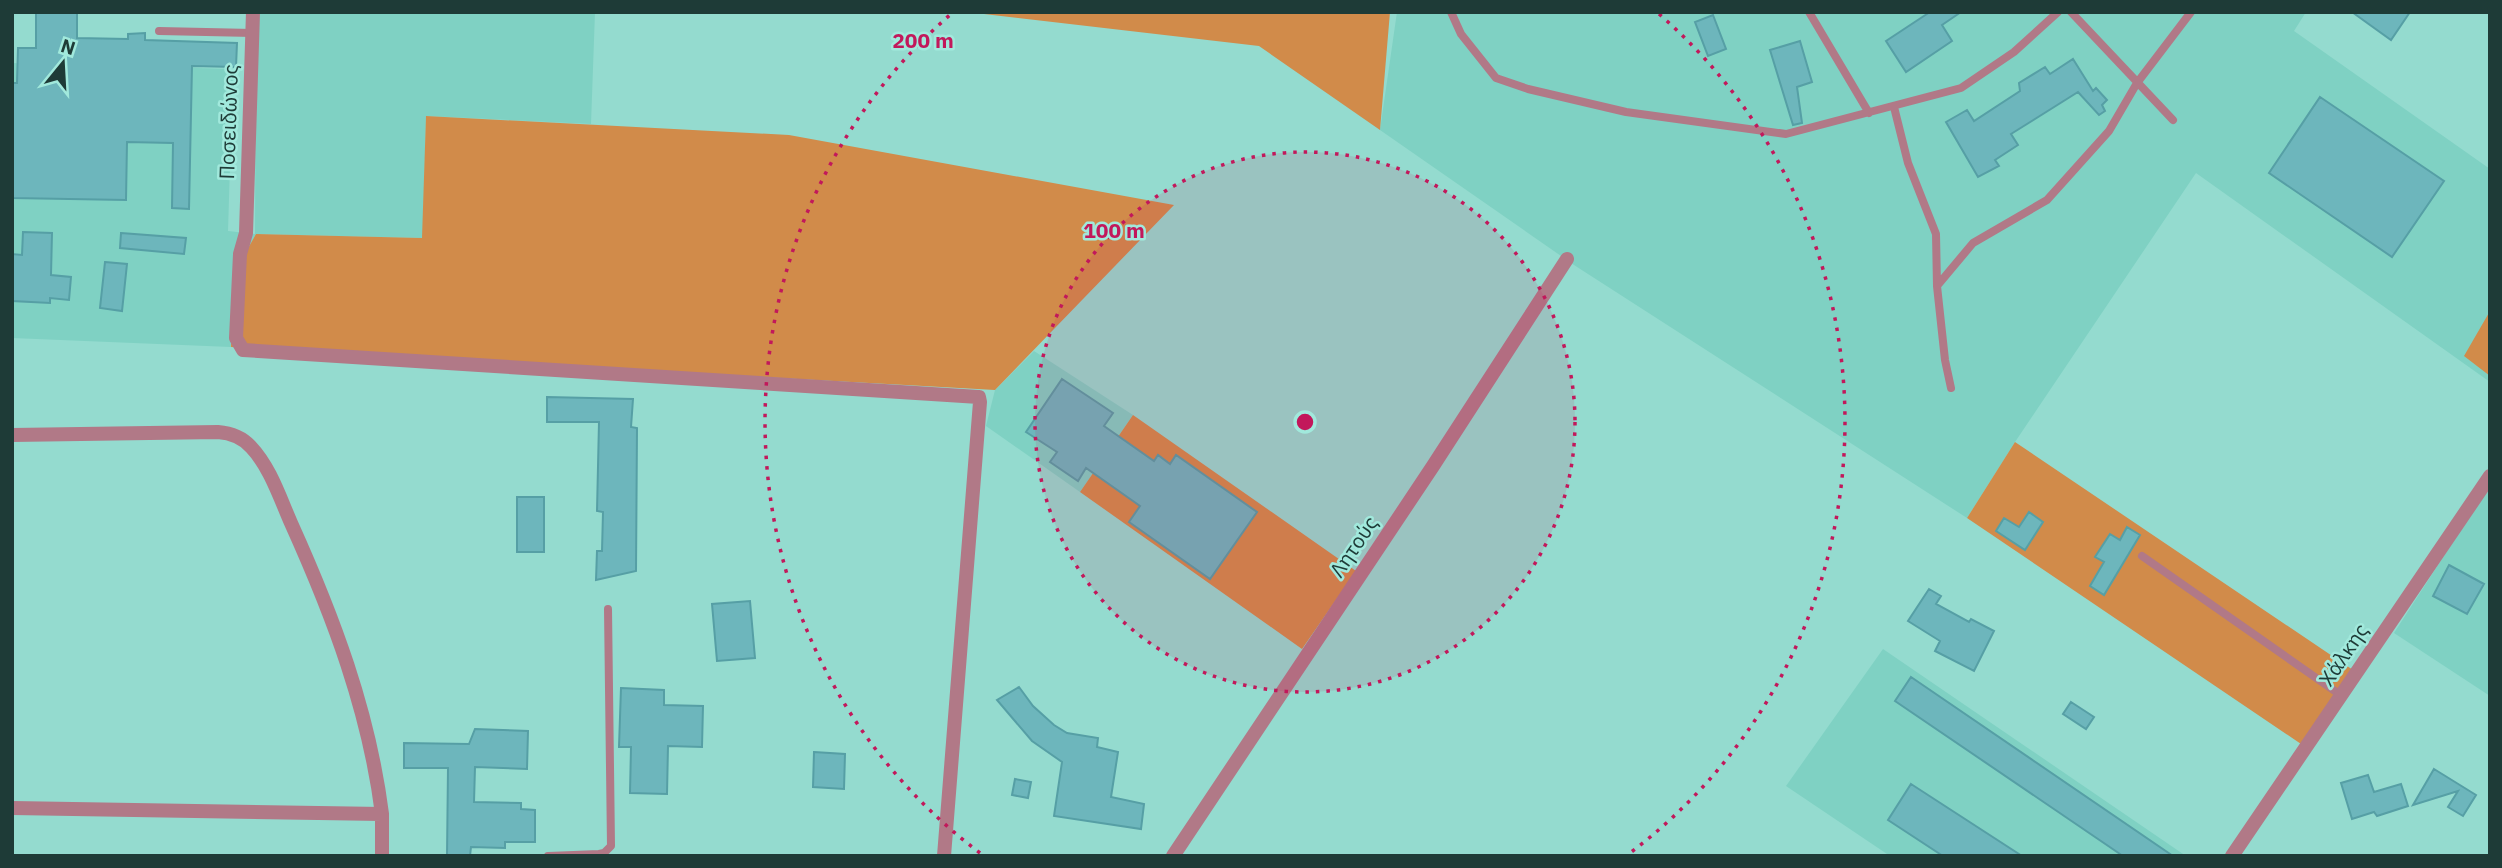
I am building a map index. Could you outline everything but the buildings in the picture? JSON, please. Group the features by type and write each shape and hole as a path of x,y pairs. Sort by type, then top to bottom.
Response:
{"street":[{"name":"Ποσειδώνος","path":"253,12 246,233 240,254 236,338 243,350 979,397 981,402 944,856"},
{"name":"Λητούς","path":"1173,856 1418,489 1567,259"},
{"path":"12,435 218,432 231,433 252,447 272,479 303,549 354,681 376,773 382,814 382,856"},
{"name":"Χάλκης","path":"2232,856 2490,476"},
{"path":"12,808 382,814"}],"lane":[{"path":"1451,12 1461,34 1496,78 1541,92 1626,112 1786,134 1961,88 2014,52 2058,12"},
{"path":"1809,12 1869,113"},
{"path":"2071,12 2174,120"},
{"path":"1937,286 1973,243 2047,200 2109,131 2137,83 2191,12"},
{"path":"159,32 253,33"},
{"path":"1894,107 1908,163 1936,234 1937,286 1945,360 1951,388"},
{"path":"2142,556 2342,696"},
{"path":"548,856 599,854 611,846 608,609"}],"shaded area":[{"path":"256,12 595,12 591,124 426,116 423,238 256,234 242,259 234,258 231,347 12,338 12,63 233,69 228,231 255,234"},
{"path":"967,12 1390,12 1380,130 1259,46"},
{"path":"1397,12 2306,12 2294,31 2490,169 2490,382 2196,173 1967,518 1574,265 1380,130"},
{"path":"426,116 789,135 1174,205 995,390 231,347 234,258 242,259 256,234 422,238"},
{"path":"2490,311 2490,376 2464,356"},
{"path":"1034,351 1133,415 1080,492 986,426 995,390"},
{"path":"1133,415 1356,571 1302,649 1080,492"},
{"path":"2015,442 2353,670 2301,744 1967,518"},
{"path":"2490,485 2490,696 2394,633"},
{"path":"1883,649 2186,856 1890,856 1786,786"}]}
